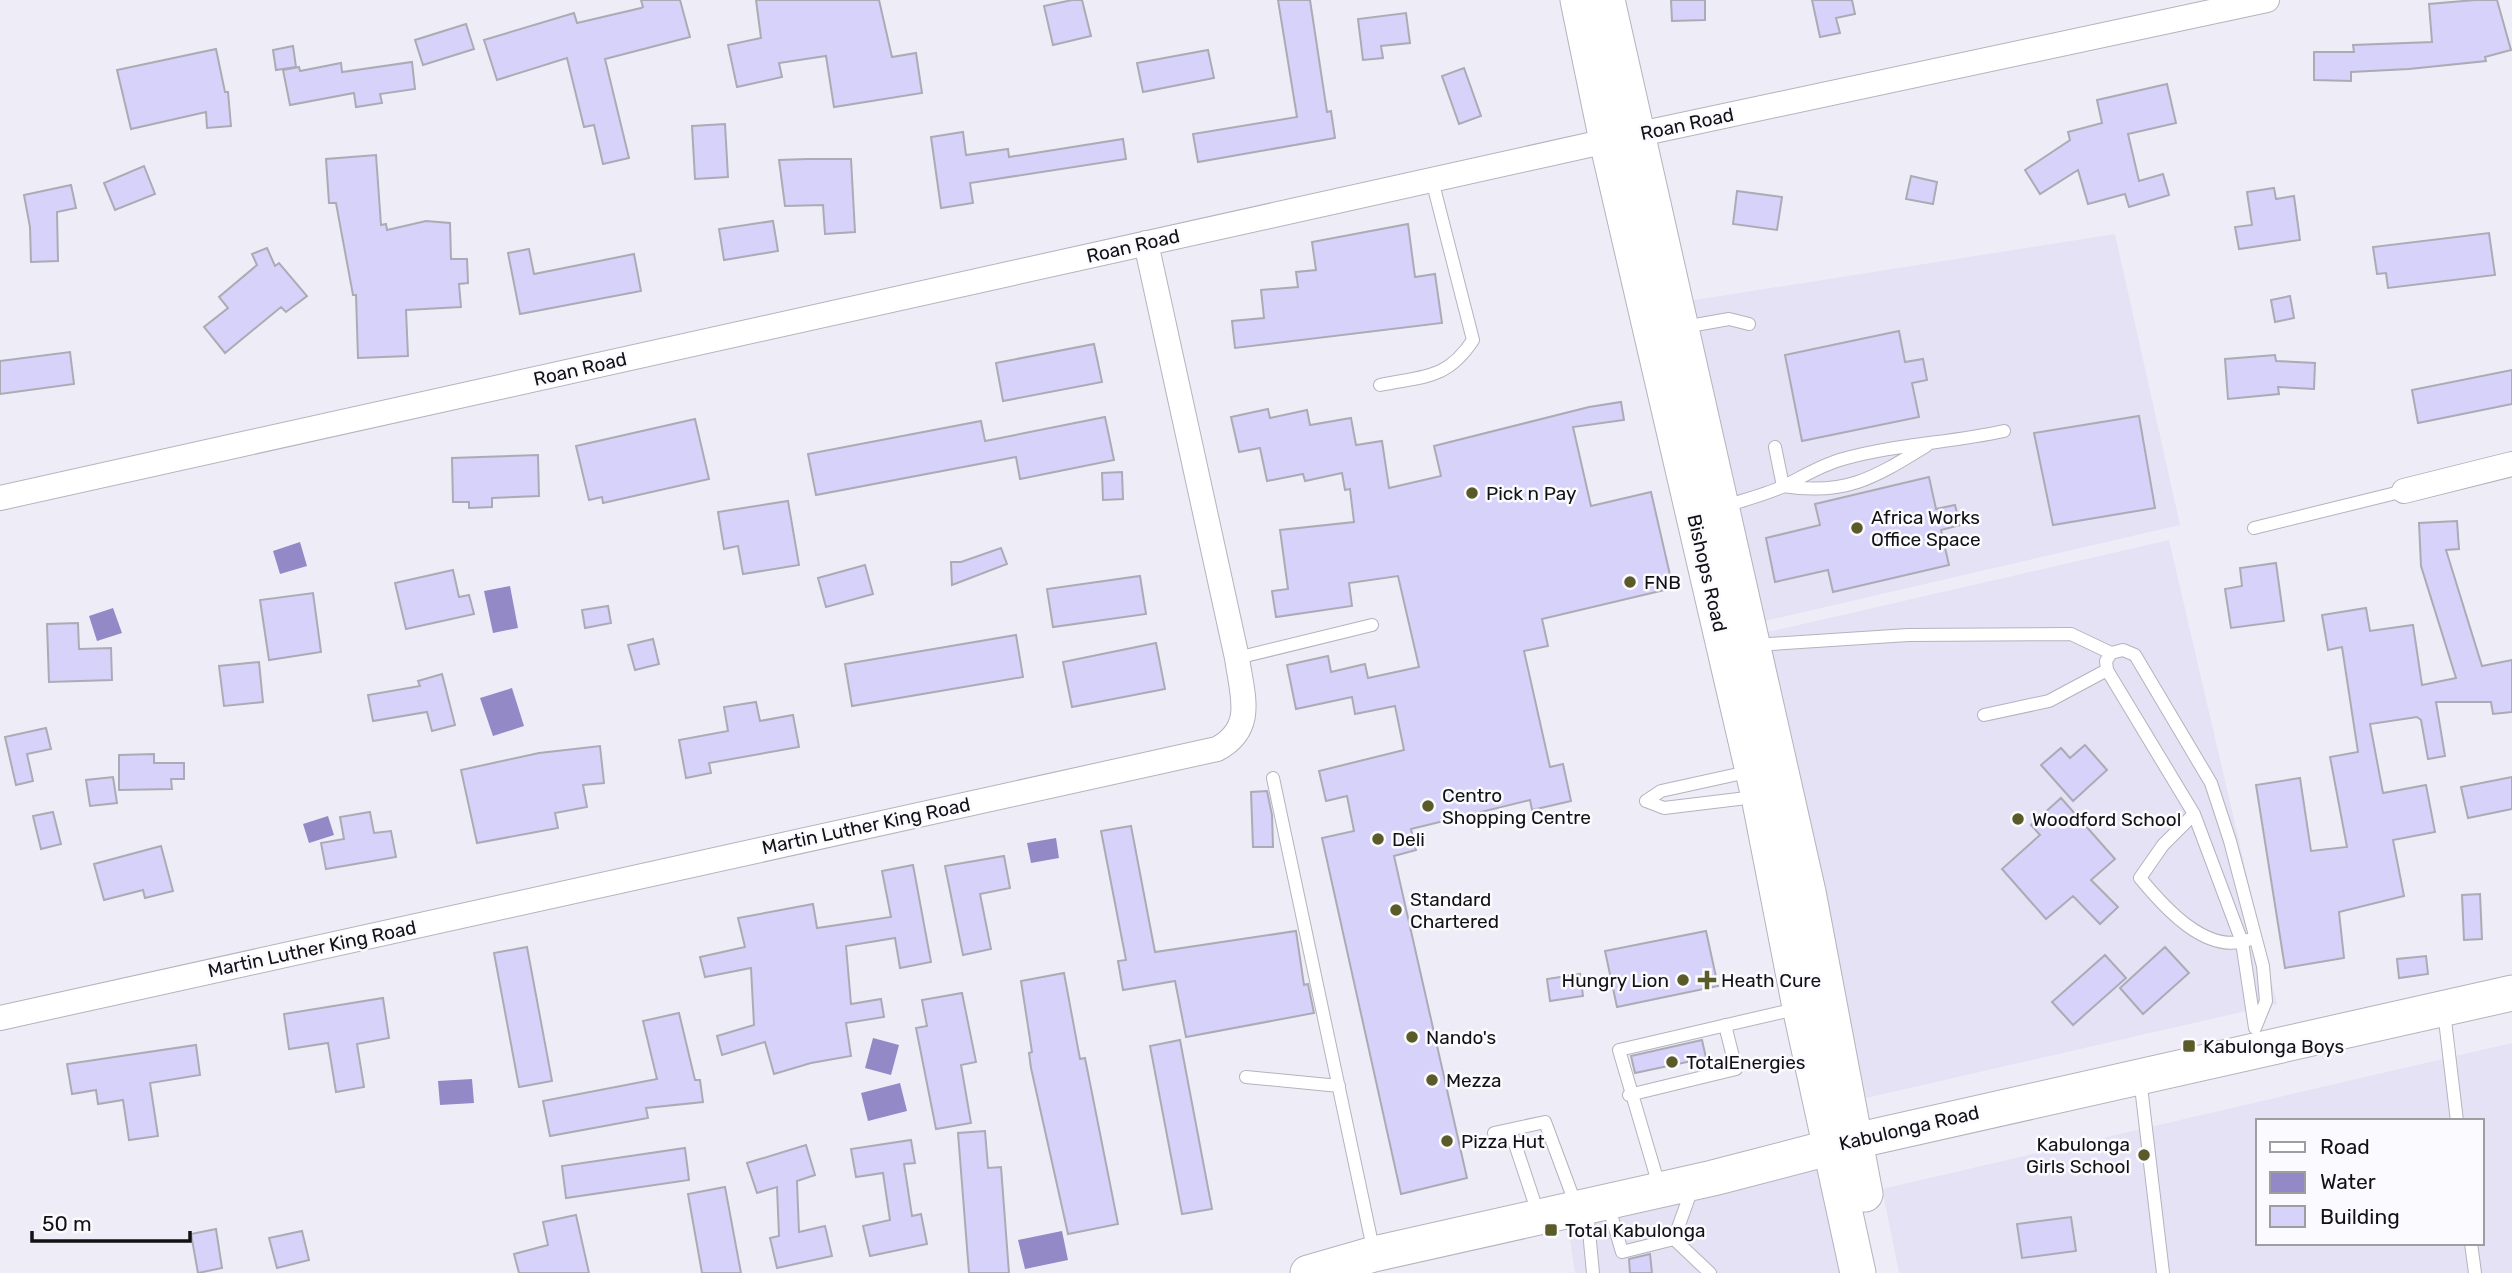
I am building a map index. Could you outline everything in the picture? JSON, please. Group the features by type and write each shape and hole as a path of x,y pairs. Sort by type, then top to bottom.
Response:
{"main road":[{"name":"Bishops Road","path":"1578,0 1680,328 1754,645 1769,780"},
{"name":"Bishops Road","path":"1607,0 1622,138 1769,780 1843,1143"},
{"name":"Kabulonga Road","path":"1308,1273 1374,1254 1694,1182 1843,1143 2140,1078 2257,1038 2443,1009 2512,993"},
{"path":"1843,1143 1858,1273"},
{"path":"1843,1143 1880,1273"}],"street":[{"name":"Roan Road","path":"0,498 1622,138 2267,0"},
{"name":"Martin Luther King Road","path":"0,1018 1217,749 1231,741 1240,729 1245,713 1237,658 1146,243"},
{"path":"2404,491 2512,464"}],"lane":[{"path":"1380,385 1436,374 1458,362 1473,340 1432,180"},
{"path":"1680,328 1729,319 1749,324"},
{"path":"1721,508 1783,486 1808,471 1841,460 1882,449 2004,431"},
{"path":"1783,486 1814,491 1854,485 1890,469 1929,444"},
{"path":"1774,447 1783,486"},
{"path":"2254,528 2404,491"},
{"path":"1237,658 1371,625"},
{"path":"1754,645 1908,635 2071,634 2111,653 2123,650 2135,655 2211,783 2255,937 2266,1001 2257,1038"},
{"path":"2111,653 2106,660 2107,670 2194,814 2242,942 2257,1038"},
{"path":"1984,715 2049,702 2107,670"},
{"path":"1273,778 1374,1254"},
{"path":"1769,780 1664,808 1646,801 1661,791 1769,780"},
{"path":"2194,814 2163,845 2140,878 2166,910 2217,941 2242,942 2255,937"},
{"path":"1660,1190 1629,1095 1619,1049 1815,1004"},
{"path":"2443,1009 2457,1119"},
{"path":"1629,1095 1736,1069 1725,1024"},
{"path":"1245,1077 1339,1086"},
{"path":"2140,1078 2163,1273"},
{"path":"1539,1217 1513,1138 1494,1133 1545,1122 1590,1205 1622,1252 1674,1239"},
{"path":"1674,1239 1694,1182"},
{"path":"1590,1205 1593,1273"},
{"path":"1674,1239 1710,1273"},
{"path":"2471,1245 2475,1273"}],"shaded area":[{"path":"2115,234 2180,525 1765,621 1688,301"},
{"name":"Woodford School","path":"2169,540 2277,1004 1866,1098 1759,634"},
{"name":"Kabulonga Girls School","path":"2512,1043 2512,1273 1899,1273 1882,1189"},
{"path":"1828,1163 1853,1273 1575,1273 1568,1227"}],"water":[{"path":"300,542 307,566 280,574 273,551"},
{"path":"510,586 518,628 493,633 484,591"},
{"path":"113,608 122,633 97,641 89,616"},
{"path":"512,688 524,726 493,736 480,698"},
{"path":"328,816 334,835 309,843 303,824"},
{"path":"1056,838 1059,858 1031,863 1027,843"},
{"path":"873,1038 899,1045 891,1075 865,1068"},
{"path":"472,1079 474,1103 440,1105 438,1081"},
{"path":"900,1083 907,1111 868,1121 861,1093"},
{"path":"1062,1231 1068,1260 1025,1269 1018,1240"}],"building":[{"path":"641,0 680,0 690,37 605,59 629,158 603,164 594,125 584,127 567,58 497,80 484,40 574,13 577,23 641,8"},
{"path":"756,0 879,0 892,57 916,53 922,93 834,107 826,56 779,63 782,77 737,87 728,45 761,38"},
{"path":"1082,0 1091,36 1053,45 1044,6"},
{"path":"1278,0 1310,0 1327,112 1331,111 1335,138 1198,162 1193,134 1297,117"},
{"path":"1671,0 1705,0 1705,20 1672,21"},
{"path":"1812,0 1852,0 1855,14 1836,18 1840,33 1820,37"},
{"path":"2497,0 2511,50 2485,57 2486,61 2351,72 2351,81 2314,80 2314,52 2354,52 2353,45 2432,42 2429,4"},
{"path":"1406,13 1410,43 1381,46 1383,58 1363,60 1358,19"},
{"path":"466,24 474,49 423,65 415,40"},
{"path":"293,46 296,67 276,70 273,50"},
{"path":"216,49 225,92 228,92 231,126 207,128 206,112 131,129 117,70"},
{"path":"1208,50 1214,78 1143,92 1137,63"},
{"path":"412,62 415,89 380,94 382,103 356,107 354,93 290,105 283,70 299,67 300,71 341,63 342,72"},
{"path":"1464,68 1481,116 1459,124 1442,76"},
{"path":"2167,84 2176,123 2128,134 2139,181 2163,174 2169,195 2129,207 2125,194 2088,204 2078,170 2040,194 2025,170 2070,140 2068,132 2102,123 2097,100"},
{"path":"725,124 728,177 695,179 692,126"},
{"path":"963,132 966,155 1008,149 1009,157 1123,139 1126,159 970,183 973,203 941,208 931,137"},
{"path":"376,155 381,225 386,224 387,230 426,221 450,223 451,259 467,259 468,283 459,284 461,307 406,310 408,356 358,358 356,295 353,295 336,203 329,203 326,159"},
{"path":"851,159 855,232 825,234 823,205 785,206 779,160"},
{"path":"144,166 155,194 115,210 104,183"},
{"path":"1911,176 1937,182 1933,204 1906,199"},
{"path":"71,185 76,208 57,212 58,261 31,262 30,227 24,195"},
{"path":"2274,188 2276,199 2294,196 2300,240 2239,249 2235,227 2252,225 2247,192"},
{"path":"1737,191 1782,197 1777,230 1733,224"},
{"path":"773,221 778,251 724,260 719,229"},
{"path":"1408,224 1415,277 1435,274 1442,323 1235,348 1232,321 1264,318 1261,290 1298,287 1296,272 1316,270 1312,242"},
{"path":"2489,233 2495,275 2388,288 2386,273 2377,274 2373,247"},
{"path":"267,248 275,266 279,263 307,296 286,312 281,307 225,353 204,327 228,308 219,297 257,265 252,254"},
{"path":"529,249 534,274 634,254 641,291 520,314 508,253"},
{"path":"2290,296 2294,318 2275,322 2271,300"},
{"path":"1899,331 1905,362 1923,359 1927,380 1912,383 1919,417 1802,441 1785,355"},
{"path":"1094,344 1102,382 1003,401 996,363"},
{"path":"70,352 74,384 0,394 0,361"},
{"path":"2275,355 2276,361 2315,363 2314,389 2278,387 2279,394 2228,399 2225,359"},
{"path":"2512,370 2512,404 2418,423 2412,390"},
{"name":"Centro Shopping Centre","path":"1621,402 1624,420 1573,427 1591,506 1651,492 1673,588 1542,619 1548,646 1524,651 1550,767 1563,764 1571,801 1532,810 1530,800 1411,829 1416,850 1394,856 1467,1178 1401,1194 1322,838 1354,831 1347,796 1326,801 1319,771 1404,750 1395,706 1355,714 1352,697 1296,709 1287,665 1328,656 1331,672 1365,664 1368,678 1419,667 1398,576 1349,583 1352,606 1276,617 1272,591 1288,589 1280,530 1354,522 1350,489 1345,490 1342,473 1305,481 1303,474 1267,481 1260,448 1239,452 1231,417 1268,409 1270,418 1307,410 1310,425 1351,418 1356,445 1382,441 1389,488 1441,476 1434,446 1589,407"},
{"path":"2139,416 2155,508 2053,525 2034,433"},
{"path":"1105,417 1114,460 1020,479 1016,457 816,495 808,454 981,421 985,441"},
{"path":"695,419 709,479 603,503 602,497 589,500 576,446"},
{"path":"538,455 539,496 492,498 492,507 469,508 469,502 453,502 452,458"},
{"path":"1122,472 1123,499 1103,500 1102,473"},
{"path":"1929,477 1936,509 1955,505 1960,525 1941,530 1949,565 1833,592 1828,570 1775,582 1766,538 1820,525 1815,504"},
{"path":"788,501 799,565 743,574 738,546 724,549 718,512"},
{"path":"2457,521 2459,549 2446,550 2482,666 2512,660 2512,712 2493,714 2491,702 2436,702 2445,756 2428,759 2421,720 2417,717 2370,724 2383,793 2426,785 2435,832 2393,840 2404,896 2339,912 2344,958 2285,968 2256,785 2300,778 2311,851 2347,847 2330,757 2358,752 2342,647 2328,650 2322,615 2366,608 2370,631 2413,625 2422,685 2456,678 2421,566 2419,523"},
{"path":"1001,548 1007,564 952,585 951,562 961,562"},
{"path":"2276,563 2284,621 2231,628 2225,589 2242,586 2240,568"},
{"path":"865,565 873,594 826,607 818,578"},
{"path":"453,570 459,597 469,595 474,614 406,629 395,583"},
{"path":"1140,576 1146,614 1053,627 1047,589"},
{"path":"313,593 321,652 269,660 260,600"},
{"path":"608,606 611,623 585,628 582,610"},
{"path":"78,623 79,649 111,648 112,680 49,682 47,624"},
{"path":"1016,635 1023,677 852,706 845,664"},
{"path":"653,639 659,664 635,670 628,645"},
{"path":"1156,643 1165,689 1072,707 1063,662"},
{"path":"259,662 263,702 224,706 219,666"},
{"path":"442,674 455,725 432,731 427,712 373,721 368,695 420,686 418,681"},
{"path":"756,702 760,721 793,715 799,747 709,763 711,773 686,778 679,740 728,731 724,707"},
{"path":"46,728 51,749 27,754 33,781 16,785 5,737"},
{"path":"2085,745 2107,770 2073,801 2041,765 2061,748 2070,758"},
{"path":"600,746 604,783 583,785 587,807 555,813 558,828 477,843 461,770 539,753"},
{"path":"154,754 154,763 184,763 184,779 171,779 172,789 119,790 119,755"},
{"path":"113,777 117,803 90,806 86,780"},
{"path":"2512,777 2512,809 2468,818 2461,787"},
{"path":"1267,791 1272,815 1273,847 1253,847 1251,792"},
{"path":"2061,798 2115,859 2091,880 2118,907 2100,924 2073,896 2046,919 2002,869 2040,835 2031,825"},
{"path":"53,812 61,844 41,849 33,816"},
{"path":"370,812 374,833 391,831 396,857 326,869 321,843 344,839 340,817"},
{"path":"1131,826 1155,952 1296,931 1304,985 1308,984 1314,1013 1186,1037 1175,981 1123,990 1118,961 1126,960 1101,831"},
{"path":"161,846 173,891 145,898 143,890 104,900 94,864"},
{"path":"1004,856 1010,888 980,894 991,949 963,955 945,866"},
{"path":"913,865 931,962 900,968 895,938 846,946 851,1004 881,999 884,1017 846,1023 851,1056 811,1063 774,1074 765,1042 722,1055 717,1036 754,1025 751,968 705,977 700,957 745,947 738,918 813,904 817,928 891,917 882,871"},
{"path":"2480,894 2482,939 2464,940 2462,895"},
{"path":"1706,931 1718,986 1617,1007 1605,951"},
{"path":"527,947 552,1081 519,1087 494,953"},
{"path":"2165,947 2189,973 2143,1014 2120,988"},
{"path":"2105,955 2126,978 2073,1025 2052,1002"},
{"path":"2426,956 2428,974 2399,978 2397,959"},
{"path":"1064,973 1080,1059 1085,1058 1118,1224 1068,1234 1031,1068 1029,1053 1032,1052 1021,981"},
{"path":"1580,974 1583,996 1550,1001 1547,979"},
{"path":"962,993 976,1062 961,1065 971,1123 936,1129 916,1028 927,1026 922,1000"},
{"path":"383,998 389,1038 357,1044 364,1087 336,1092 328,1043 289,1049 284,1014"},
{"path":"679,1013 695,1080 700,1080 703,1102 646,1108 648,1118 550,1136 543,1101 657,1079 643,1021"},
{"path":"1180,1040 1212,1209 1182,1214 1150,1046"},
{"path":"1702,1040 1706,1058 1635,1073 1631,1056"},
{"path":"196,1045 200,1075 150,1083 158,1136 129,1140 123,1100 98,1104 96,1090 72,1094 67,1064"},
{"path":"985,1131 988,1168 1001,1167 1009,1273 969,1273 958,1133"},
{"path":"911,1140 915,1163 904,1164 912,1216 921,1214 927,1244 870,1256 863,1226 890,1220 883,1173 856,1177 851,1149"},
{"path":"806,1145 815,1175 797,1181 799,1232 825,1226 832,1256 777,1268 770,1238 779,1236 777,1187 757,1193 747,1163"},
{"path":"685,1148 689,1180 566,1198 562,1166"},
{"path":"725,1187 741,1273 702,1273 688,1194"},
{"path":"576,1215 589,1273 519,1273 514,1254 548,1245 543,1222"},
{"path":"2071,1217 2076,1251 2022,1258 2017,1224"},
{"path":"216,1229 222,1268 198,1273 191,1234"},
{"path":"302,1231 309,1260 277,1268 269,1238"},
{"path":"1650,1254 1652,1273 1630,1273 1629,1259"}],"place":[{"name":"Pick n Pay","path":"1472,493"},
{"name":"Africa Works Office Space","path":"1857,528"},
{"name":"FNB","path":"1630,582"},
{"name":"Centro Shopping Centre","path":"1428,806"},
{"name":"Woodford School","path":"2018,819"},
{"name":"Deli","path":"1378,839"},
{"name":"Standard Chartered","path":"1396,910"},
{"name":"Hungry Lion","path":"1683,980"},
{"name":"Heath Cure","path":"1707,980"},
{"name":"Nando's","path":"1412,1037"},
{"name":"Kabulonga Boys","path":"2189,1046"},
{"name":"TotalEnergies","path":"1672,1062"},
{"name":"Mezza","path":"1432,1080"},
{"name":"Pizza Hut","path":"1447,1141"},
{"name":"Kabulonga Girls School","path":"2144,1155"},
{"name":"Total Kabulonga","path":"1551,1230"}]}
